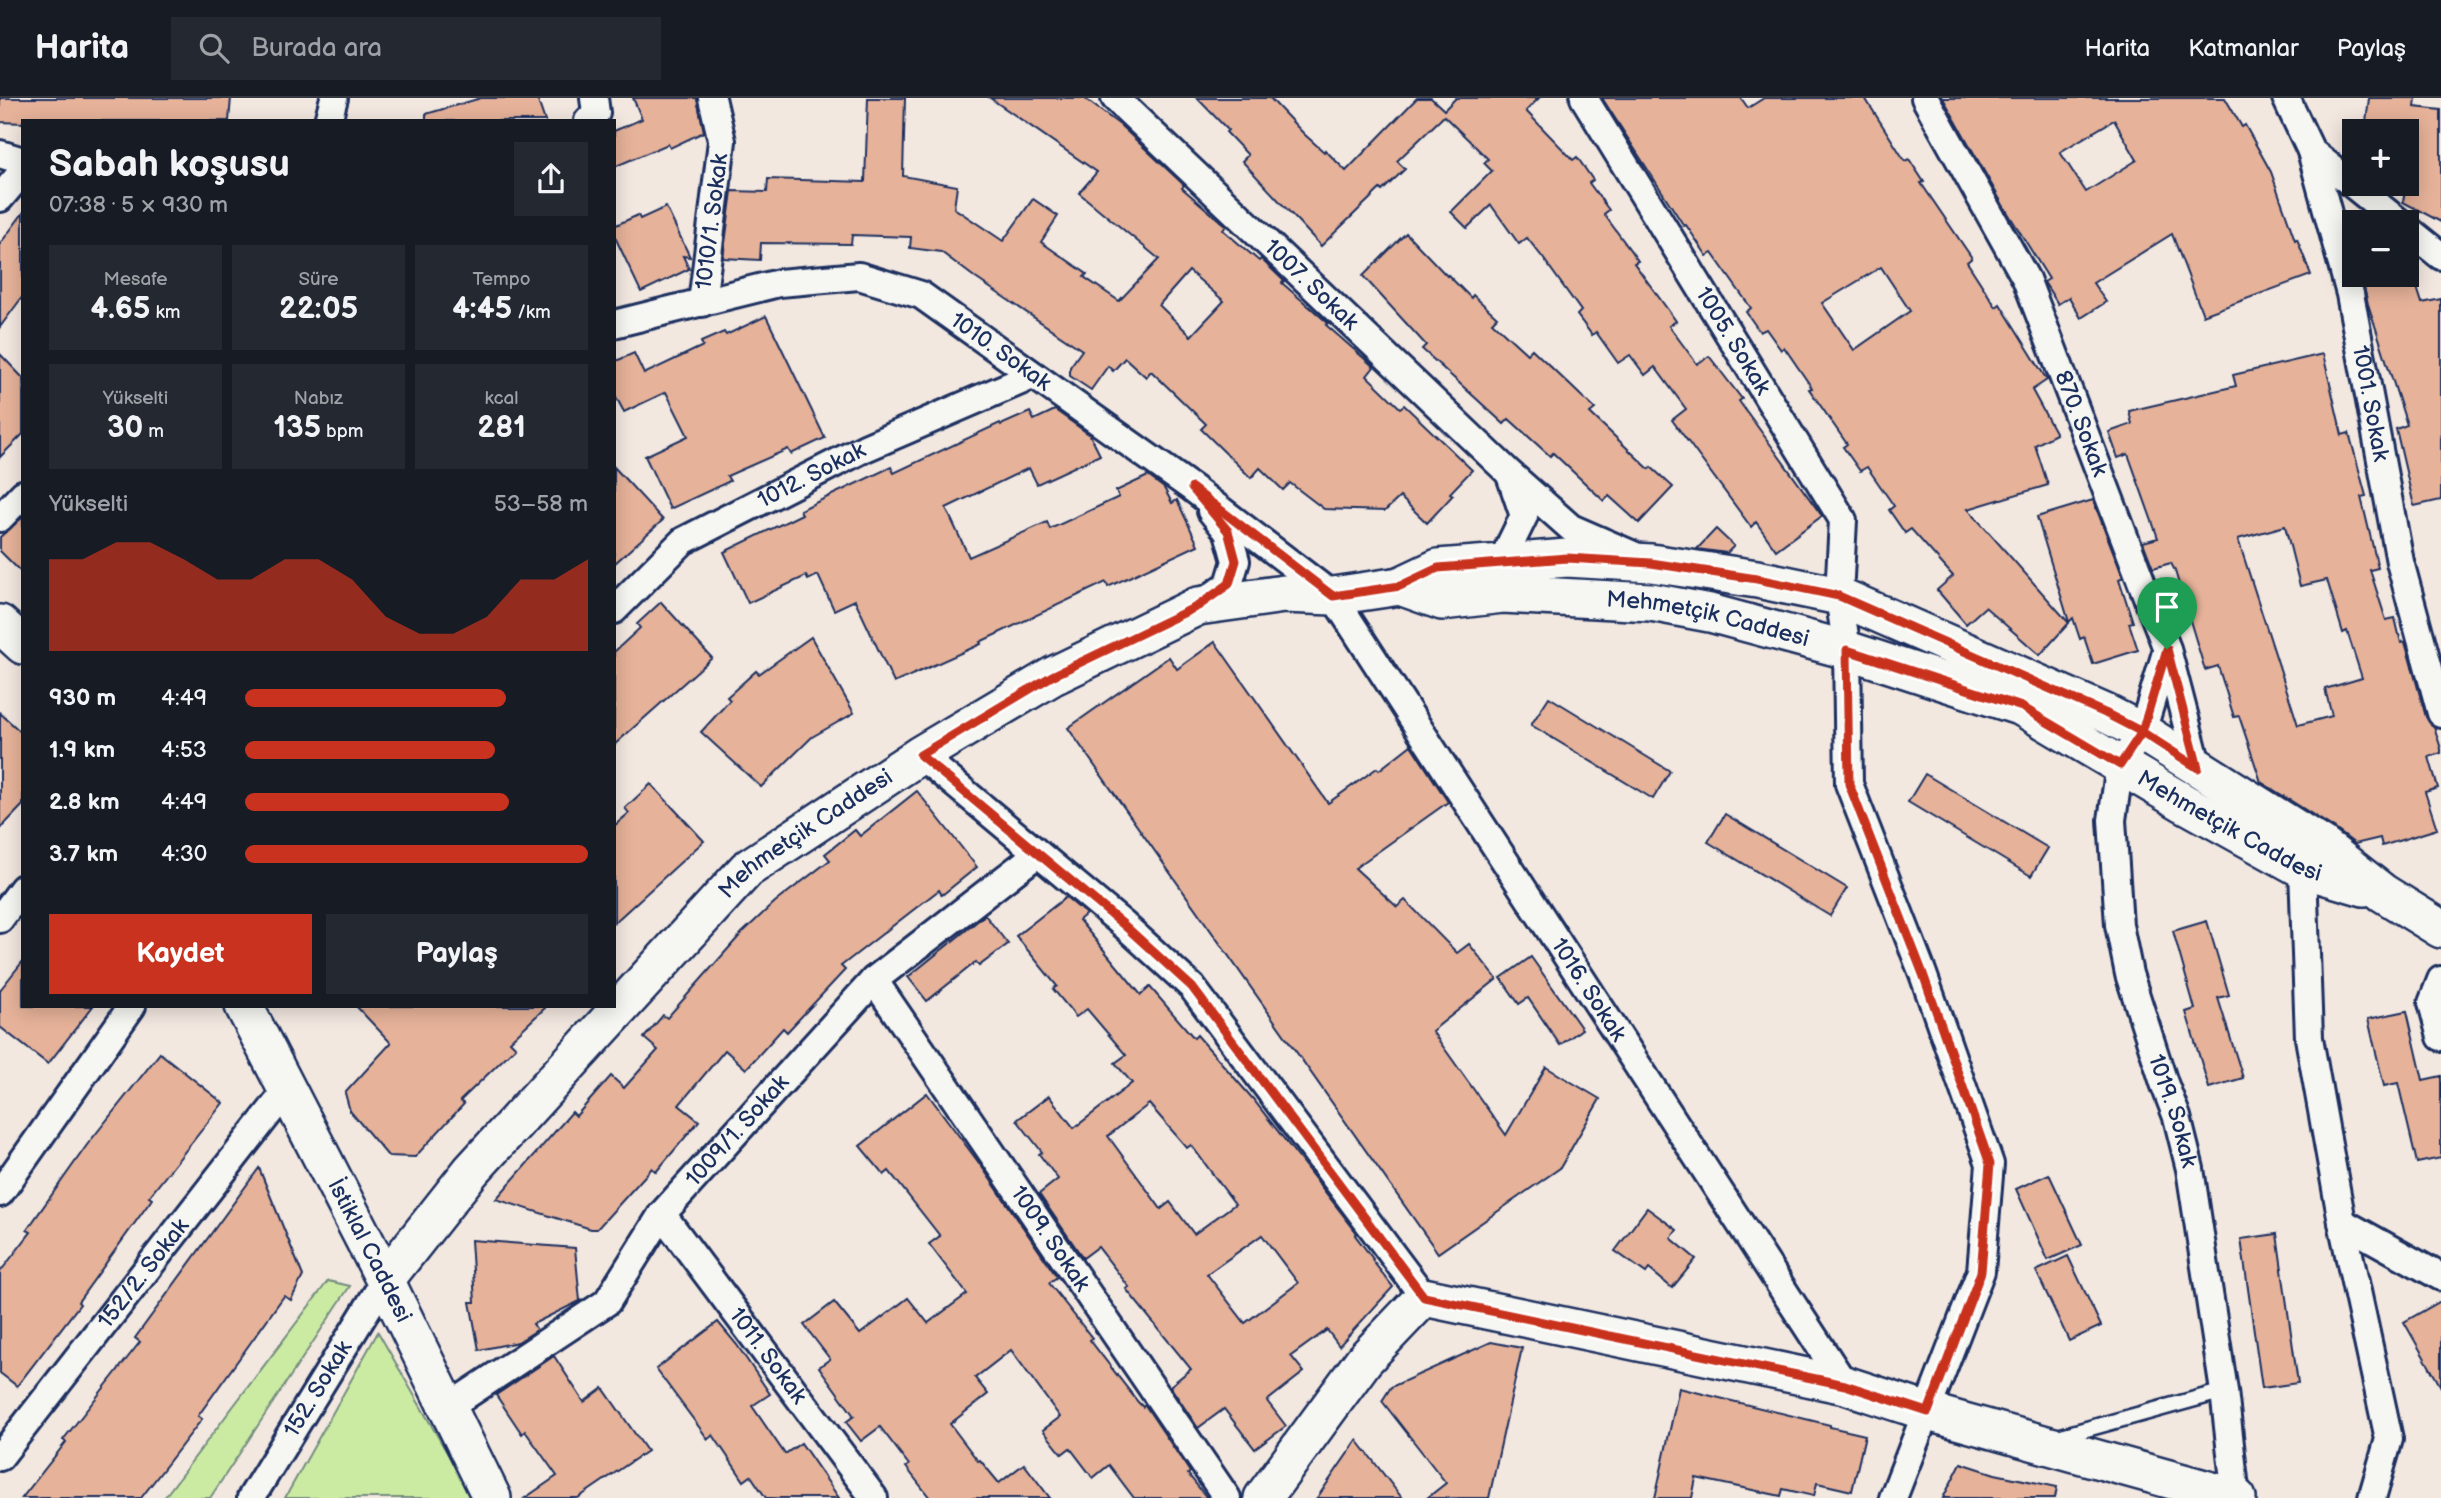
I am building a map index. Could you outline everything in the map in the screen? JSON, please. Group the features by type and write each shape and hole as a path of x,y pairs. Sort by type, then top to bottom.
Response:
{"main road":[{"name":"Mehmetçik Caddesi","path":"385,1279 471,1171 747,869 920,755 1052,676 1198,606 1284,594 1333,596 1400,586 1438,568 1567,558 1651,563 1757,579 1839,596 2105,713 2142,732 2323,846 2383,893 2441,929"},
{"name":"Mehmetçik Caddesi","path":"1400,586 1442,601 1503,594 1651,602 1710,613 1847,650 2022,707 2303,869 2383,893"},
{"path":"0,624 21,643"},
{"name":"İstiklal Caddesi","path":"245,1008 385,1279 492,1498"},
{"path":"1263,1498 1364,1360 1424,1297 1845,1385 1928,1412 2236,1498"}],"street":[{"path":"329,119 334,98"},
{"path":"589,119 596,113 594,98"},
{"name":"1010/1. Sokak","path":"702,303 722,141 712,98"},
{"name":"1005. Sokak","path":"1584,98 1843,520 1839,596 1847,650 1849,784 1923,974 1990,1164 1981,1272 1893,1498"},
{"name":"870. Sokak","path":"1925,98 2026,279 2167,649 2198,768"},
{"name":"1001. Sokak","path":"2286,98 2311,151 2350,294 2400,562 2441,713"},
{"name":"1007. Sokak","path":"1124,101 1509,473 1571,528 1651,563"},
{"path":"2311,151 2384,210"},
{"path":"0,154 21,160"},
{"path":"0,198 21,173"},
{"path":"2419,238 2441,256"},
{"name":"1010. Sokak","path":"616,324 779,284 859,276 921,295 1192,488 1333,596"},
{"name":"1012. Sokak","path":"616,608 683,541 865,447 1032,376"},
{"path":"1502,563 1524,516 1509,473"},
{"path":"1192,488 1228,531 1236,561 1229,584 1198,606"},
{"path":"0,518 21,496"},
{"name":"1016. Sokak","path":"1333,596 1845,1385"},
{"name":"1019. Sokak","path":"2167,649 2142,732 2120,765 2112,820 2119,925 2129,974 2177,1117 2190,1169 2224,1391 2236,1498"},
{"path":"920,755 1124,925 1192,987 1424,1297"},
{"name":"1009/1. Sokak","path":"447,1409 607,1302 662,1214 874,980 1037,854"},
{"path":"2303,869 2309,1038 2342,1222 2389,1439 2372,1498"},
{"path":"0,919 21,891"},
{"name":"1009. Sokak","path":"874,980 1227,1498"},
{"path":"2441,980 2432,1003 2441,1037"},
{"path":"0,1193 131,1008"},
{"name":"152/2. Sokak","path":"0,1457 287,1090"},
{"name":"1011. Sokak","path":"662,1214 874,1498"},
{"path":"2342,1222 2441,1277"},
{"name":"152. Sokak","path":"251,1498 385,1279"}],"lane":[{"path":"2038,1443 2224,1391"}],"green space":[{"path":"328,1281 350,1286 210,1498 164,1498"},
{"path":"378,1332 473,1498 285,1498"}],"building":[{"path":"0,98 231,98 229,119 21,119 21,123 0,122"},
{"path":"481,98 537,98 544,119 426,119 426,114"},
{"path":"633,98 697,98 704,132 670,148 668,144 616,166 616,130 642,119"},
{"path":"868,98 905,98 903,176 957,186 954,208 1003,241 1033,199 1058,216 1041,242 1087,274 1084,277 1119,301 1159,259 1079,193 1097,172 990,98 1084,98 1120,125 1184,185 1182,188 1226,226 1223,230 1259,261 1261,259 1284,281 1282,283 1374,367 1367,376 1400,408 1404,405 1472,470 1427,523 1400,497 1385,511 1324,509 1290,483 1283,490 1260,468 1251,478 1201,429 1206,424 1151,371 1146,377 1125,358 1113,371 1108,366 1091,390 1070,376 1070,367 1082,350 941,252 910,248 911,237 852,235 851,244 761,243 760,260 723,258 732,191 767,192 768,179 865,182","holes":["1189,271 1224,301 1191,336 1159,305"]},
{"path":"1197,98 1270,98 1304,134 1346,171 1417,98 1431,98 1444,110 1456,98 1539,98 1526,111 1573,160 1577,157 1593,180 1589,183 1609,210 1604,214 1638,261 1634,263 1676,321 1669,326 1697,364 1709,356 1742,399 1739,401 1822,516 1776,550 1756,522 1751,527 1672,420 1686,409 1655,367 1645,375 1630,355 1618,363 1596,332 1592,335 1577,315 1581,311 1527,238 1519,244 1491,205 1467,228 1451,212 1492,171 1484,163 1488,159 1444,116 1397,161 1405,169 1382,191 1380,189 1321,246 1242,161 1248,155"},
{"path":"1602,98 1741,98 1748,108 1764,98 1865,98 1905,161 1909,159 1924,182 1921,183 1972,258 1967,262 1996,307 2000,304 2047,380 2032,390 2056,434 2035,445 2048,485 1968,509 2069,623 2040,655 1985,607 1966,624 1937,590 1953,576 1911,529 1905,533 1889,510 1894,506 1867,467 1860,471 1843,447 1847,444 1784,347 1781,350 1766,329 1760,332 1746,312 1751,308 1712,253 1707,256 1686,225 1684,226","holes":["1881,267 1910,311 1854,350 1822,303"]},
{"path":"1943,98 2225,98 2242,127 2245,125 2271,172 2295,240 2297,239 2311,275 2203,315 2172,234 2093,283 2106,302 2081,318 2069,297 2058,304 2044,282 2049,279 2003,205","holes":["2114,120 2137,160 2086,192 2060,152"]},
{"path":"2369,98 2416,98 2415,107 2441,110 2441,222 2403,202 2404,196 2419,196 2419,119 2366,119"},
{"path":"666,207 690,257 683,256 689,269 641,292 616,239 616,225 638,215 640,219"},
{"path":"21,216 21,299 0,327 0,244"},
{"path":"1406,233 1447,276 1497,317 1492,322 1527,354 1532,349 1595,409 1590,413 1649,469 1651,467 1673,487 1639,523 1609,496 1604,501 1553,453 1550,456 1509,419 1504,424 1422,349 1426,345 1363,276"},
{"path":"2364,287 2417,287 2422,303 2441,299 2441,500 2414,506 2396,429 2407,425"},
{"path":"766,316 825,438 791,454 788,449 727,476 730,481 670,509 645,456 688,436 666,392 624,412 616,397 616,361 634,353 644,374 703,346 701,342 724,332 726,335"},
{"path":"0,354 21,376 21,436 0,457"},
{"path":"2323,354 2342,435 2349,433 2366,496 2361,497 2378,568 2370,570 2386,620 2395,618 2401,643 2405,642 2426,717 2434,726 2441,749 2441,753 2429,757 2438,788 2425,792 2437,829 2382,846 2380,838 2355,844 2261,782 2239,716 2234,717 2218,666 2205,670 2171,563 2153,568 2143,542 2158,538 2128,454 2118,458 2109,432 2132,424 2129,411 2236,386 2233,375","holes":["2285,526 2300,586 2327,580 2343,633 2347,631 2362,678 2325,689 2332,716 2298,725 2238,539"]},
{"path":"1055,410 1090,435 1100,455 1037,484 1029,468 946,508 969,557 1047,522 1050,529 1119,497 1116,491 1148,476 1164,488 1172,503 1177,500 1198,545 1108,587 1106,582 980,642 981,644 894,683 855,600 834,610 818,575 808,580 806,576 748,603 724,552 802,514 800,510 891,467 894,473 1000,423 1001,425 1030,412 1034,420"},
{"path":"616,469 663,520 616,562"},
{"path":"2093,500 2123,577 2119,579 2133,622 2129,623 2138,650 2093,664 2084,637 2080,639 2073,618 2069,622 2037,517"},
{"path":"21,519 21,572 0,551 0,537"},
{"path":"1716,529 1734,546 1727,553 1697,549"},
{"path":"661,602 712,658 616,743 616,650 640,628 637,624"},
{"path":"811,637 854,713 812,737 761,787 701,732 730,700 727,697 756,671 759,674"},
{"path":"1215,642 1328,803 1377,768 1379,770 1411,745 1448,802 1355,868 1397,907 1405,900 1457,953 1469,944 1497,979 1432,1031 1506,1135 1546,1067 1600,1099 1560,1168 1438,1253 1068,728 1169,657 1177,669"},
{"path":"1549,697 1670,771 1653,799 1531,725"},
{"path":"0,713 21,732 21,807 0,829"},
{"path":"1925,774 2048,848 2031,876 1908,802"},
{"path":"651,784 704,841 616,921 616,824 629,813 625,808"},
{"path":"917,791 977,867 942,895 939,890 841,966 845,970 787,1032 783,1028 746,1069 725,1050 679,1105 699,1121 656,1172 652,1168 597,1229 496,1199 572,1112 576,1116 611,1076 624,1088 658,1050 644,1038 663,1015 667,1018 742,933 775,902 830,860 825,854 855,830 860,836"},
{"path":"1725,814 1847,888 1830,916 1708,842"},
{"path":"1066,897 1086,914 1079,920 1141,995 1150,987 1194,1038 1197,1035 1253,1099 1357,1233 1355,1235 1393,1287 1339,1346 1327,1330 1291,1356 1304,1372 1267,1401 1286,1426 1255,1449 1224,1409 1198,1428 1170,1386 1191,1369 1126,1289 1129,1287 1098,1247 1083,1258 1039,1194 1058,1179 1039,1154 1042,1152 1017,1120 1049,1096 1074,1128 1132,1083 1115,1063 1126,1055 1087,1009 1076,1017 1053,989 1057,986 1016,936","holes":["1149,1104 1187,1148 1191,1145 1235,1204 1194,1234 1170,1202 1161,1209 1108,1136","1262,1235 1298,1283 1245,1323 1207,1274"]},
{"path":"985,915 1008,944 979,966 976,962 927,1001 908,977"},
{"path":"2207,921 2229,995 2218,998 2243,1078 2209,1088 2186,1012 2195,1009 2173,931"},
{"path":"1531,957 1582,1029 1560,1045 1528,998 1519,1004 1501,978"},
{"path":"21,964 21,1008 91,1008 48,1064 0,1027 0,990"},
{"path":"358,1008 545,1008 510,1041 516,1047 460,1101 464,1104 415,1157 388,1156 350,1111 345,1093 391,1043"},
{"path":"2407,1011 2423,1080 2441,1076 2441,1158 2417,1163 2398,1083 2384,1086 2368,1019"},
{"path":"160,1053 223,1103 149,1197 152,1199 78,1302 80,1304 17,1386 0,1373 0,1272 31,1232 27,1230 87,1145"},
{"path":"927,1093 982,1167 1057,1277 1049,1283 1138,1402 1143,1407 1145,1405 1190,1472 1188,1474 1207,1498 1134,1498 1109,1465 1093,1478 1070,1448 1062,1454 1043,1430 1060,1417 1011,1350 975,1378 988,1394 950,1424 999,1483 1024,1464 1050,1498 930,1498 880,1427 861,1441 846,1422 854,1416 819,1367 830,1359 804,1325 834,1302 860,1334 908,1298 928,1323 967,1294 929,1244 940,1236 889,1171 884,1175 860,1146"},
{"path":"259,1168 303,1276 291,1300 284,1296 198,1416 202,1419 141,1498 22,1498 66,1442 63,1440 140,1342 135,1338"},
{"path":"2049,1174 2082,1245 2048,1260 2016,1189"},
{"path":"1647,1208 1677,1230 1671,1238 1696,1259 1672,1288 1649,1269 1646,1273 1615,1251"},
{"path":"2277,1234 2298,1383 2262,1388 2241,1239"},
{"path":"471,1240 575,1248 580,1301 533,1324 537,1330 518,1342 479,1350 470,1302 475,1302"},
{"path":"2068,1256 2101,1326 2069,1341 2036,1271"},
{"path":"2441,1301 2441,1387 2404,1322"},
{"path":"718,1322 770,1394 752,1406 785,1454 801,1443 839,1498 766,1498 751,1476 744,1481 713,1435 708,1439 656,1369"},
{"path":"1491,1342 1522,1348 1489,1498 1427,1498 1446,1483 1382,1401 1391,1387"},
{"path":"554,1356 584,1402 603,1388 647,1451 578,1498 525,1498 557,1476 525,1431 522,1434 496,1395"},
{"path":"1679,1388 1865,1435 1852,1491 1817,1483 1814,1496 1783,1489 1781,1496 1696,1478 1692,1498 1655,1498"},
{"path":"1357,1440 1402,1498 1317,1498"},
{"path":"1961,1463 1995,1474 2057,1487 2055,1498 1943,1498"}],"route":[{"path":"2167,649 2142,732 2105,713 1839,596 1757,579 1651,563 1567,558 1438,568 1400,586 1333,596 1192,488 1228,531 1236,561 1229,584 1198,606 1052,676 920,755 1124,925 1192,987 1424,1297 1845,1385 1928,1412 1981,1272 1990,1164 1923,974 1849,784 1847,650 2022,707 2120,765 2142,732 2198,768 2167,649"}]}
